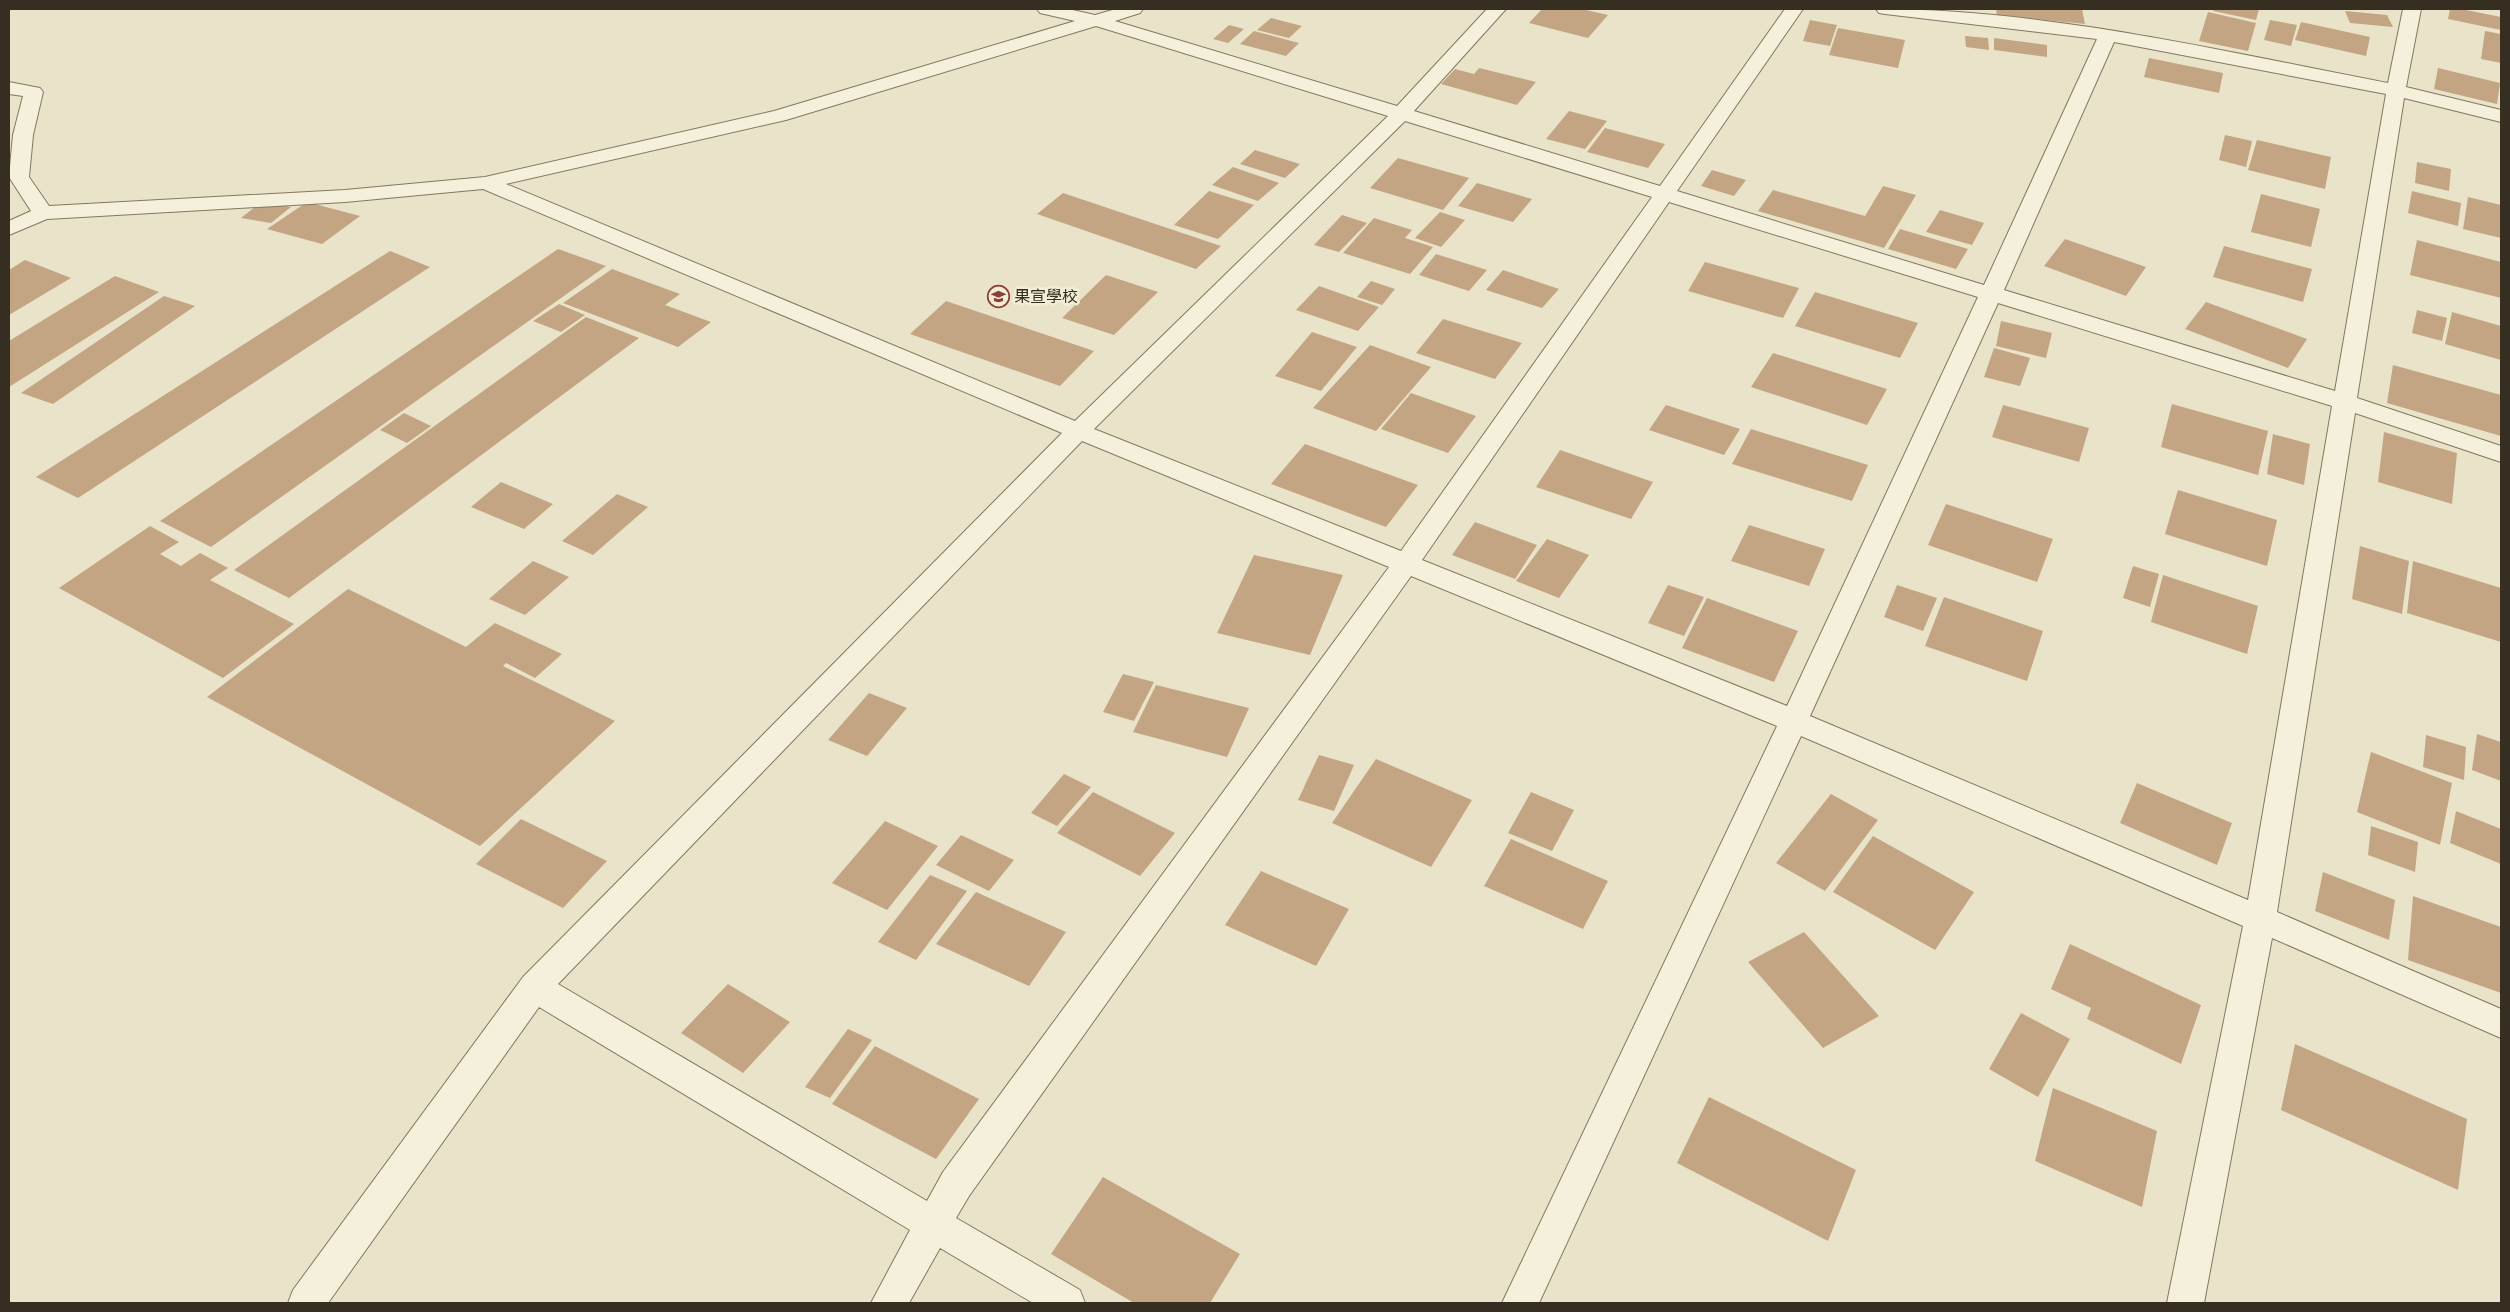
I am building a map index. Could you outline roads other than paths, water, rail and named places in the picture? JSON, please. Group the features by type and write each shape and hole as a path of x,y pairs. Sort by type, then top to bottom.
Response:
{"street":[{"path":"1046,9 1094,20 1992,294 2344,402 2501,454"},
{"path":"9,229 43,213 345,196 485,183 779,116 1134,9"},
{"path":"306,1303 534,987 1078,431 1401,114 1497,9"},
{"path":"889,1303 956,1184 1407,562 1794,9"},
{"path":"1885,9 2108,35 2396,90 2501,116"},
{"path":"2185,1303 2260,919 2396,90 2412,9"},
{"path":"1520,1303 1795,721 1992,294 2108,35"},
{"path":"9,88 34,92 23,134 19,177 43,213"},
{"path":"485,183 1078,431 1407,562 1795,721 2501,1024"},
{"path":"534,987 933,1226 1067,1303"}],"place":[{"name":"果宣學校","path":"998,296"}]}
